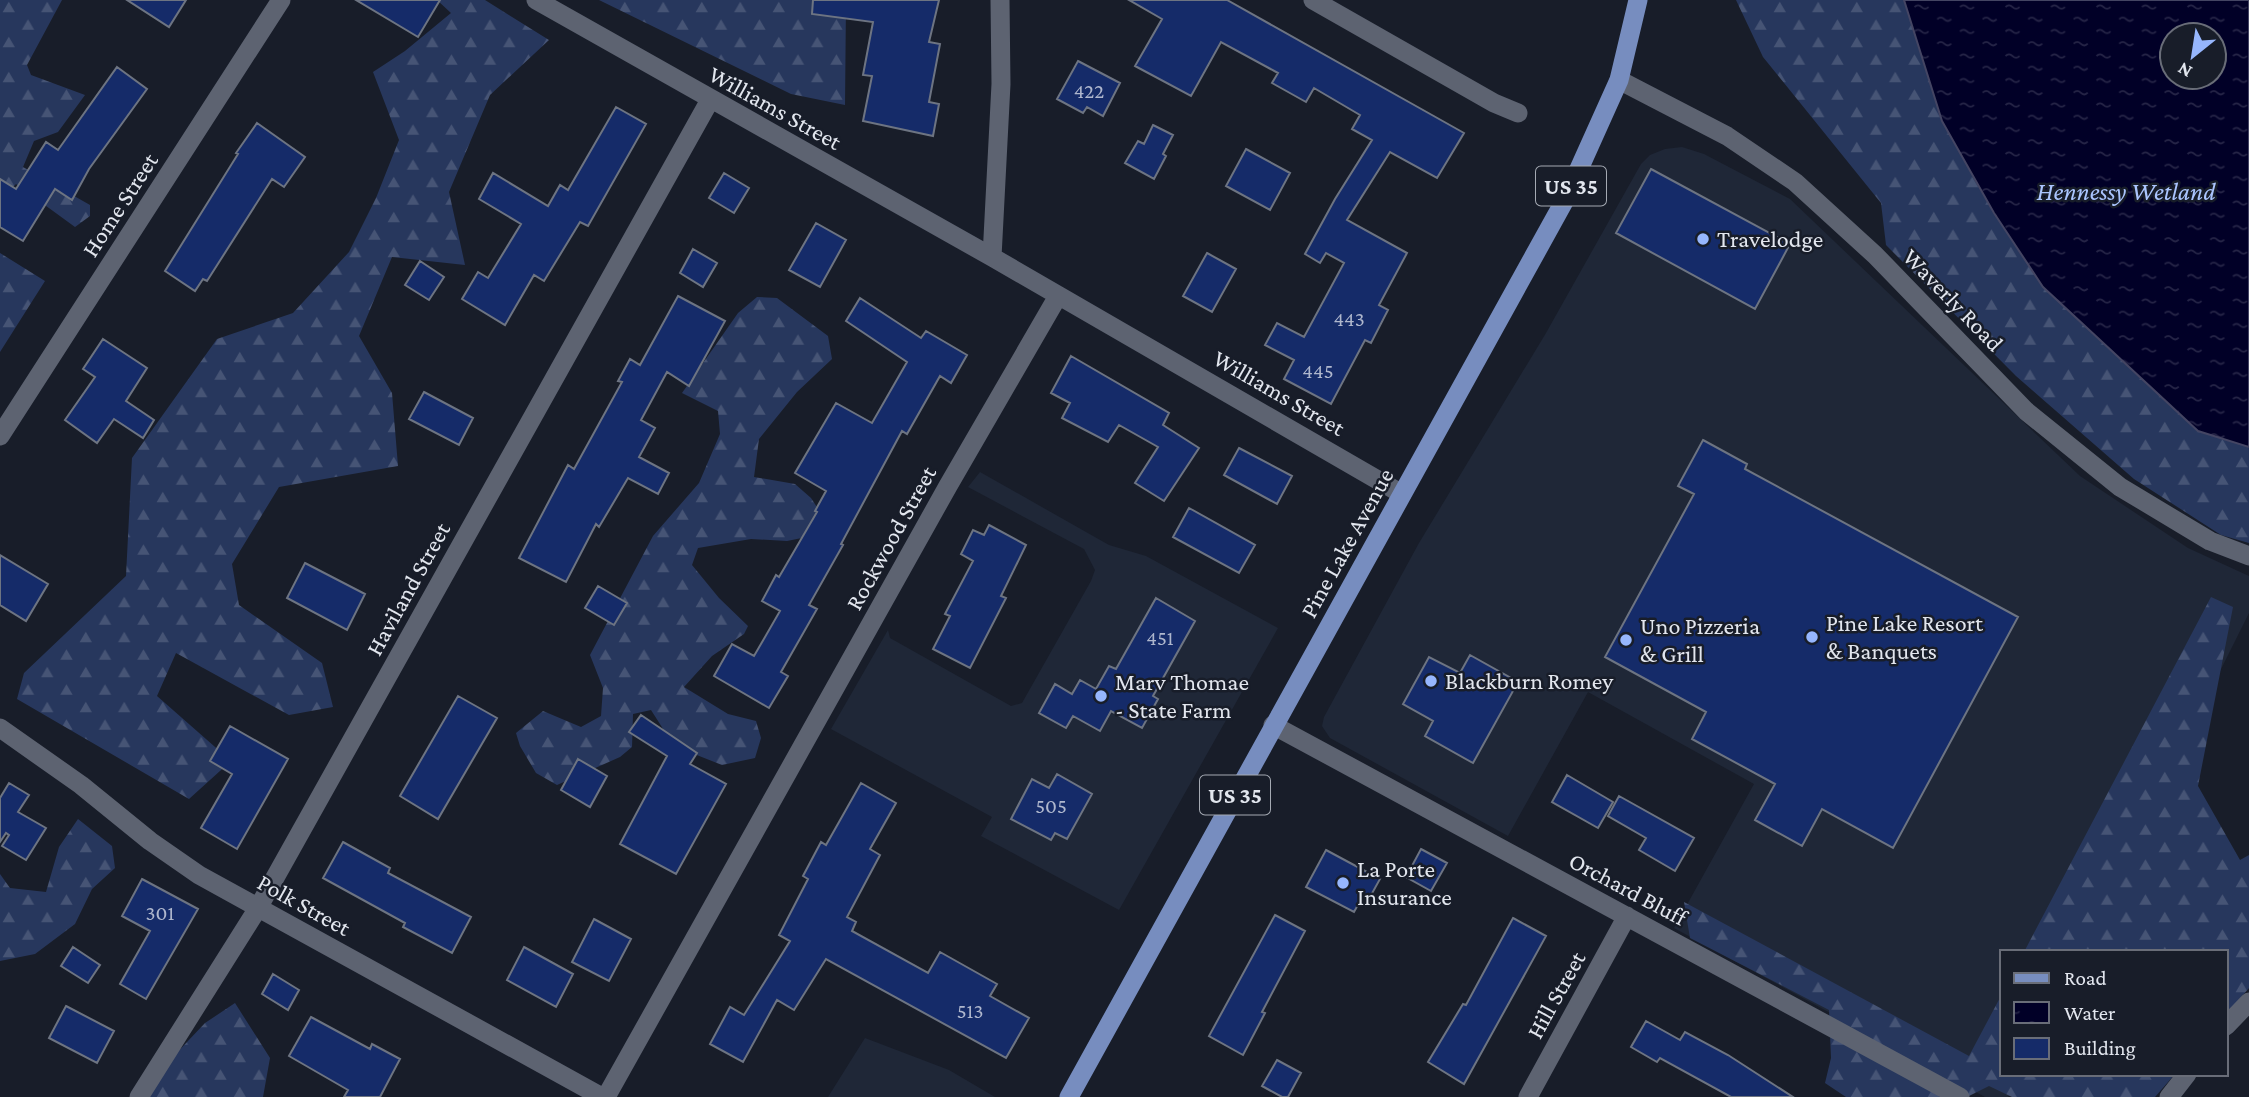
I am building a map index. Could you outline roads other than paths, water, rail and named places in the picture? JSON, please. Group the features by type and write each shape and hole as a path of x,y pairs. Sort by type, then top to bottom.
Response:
{"main road":[{"name":"Pine Lake Avenue","path":"1069,1097 1566,198 1619,80 1638,0"}],"street":[{"name":"Home Street","path":"0,436 281,0"},
{"name":"Williams Street","path":"536,0 992,257"},
{"path":"1000,0 1001,84 992,257 1058,296"},
{"path":"1313,0 1494,103 1518,113"},
{"name":"Waverly Road","path":"1619,80 1727,136 1795,182 1875,255 2037,419 2120,487 2210,541 2249,556"},
{"name":"Haviland Street","path":"139,1097 258,908 710,100"},
{"name":"Williams Street","path":"1058,296 1402,494"},
{"name":"Rockwood Street","path":"604,1097 1058,296"},
{"name":"Orchard Bluff","path":"1273,725 1960,1097"},
{"name":"Polk Street","path":"0,728 198,875 604,1097"},
{"name":"Hill Street","path":"1528,1097 1627,916"},
{"path":"2228,1024 2249,1002"},
{"path":"2169,1097 2185,1076"}],"water":[{"name":"Hennessy Wetland","path":"1904,0 2249,0 2249,447 2198,431 2043,287 1994,213 1942,121"}],"place":[{"name":"Travelodge","path":"1703,239"},
{"name":"Pine Lake Resort & Banquets","path":"1812,637"},
{"name":"Uno Pizzeria & Grill","path":"1626,640"},
{"name":"Blackburn Romey","path":"1431,681"},
{"name":"Marv Thomae - State Farm","path":"1101,696"},
{"name":"La Porte Insurance","path":"1343,883"}]}
